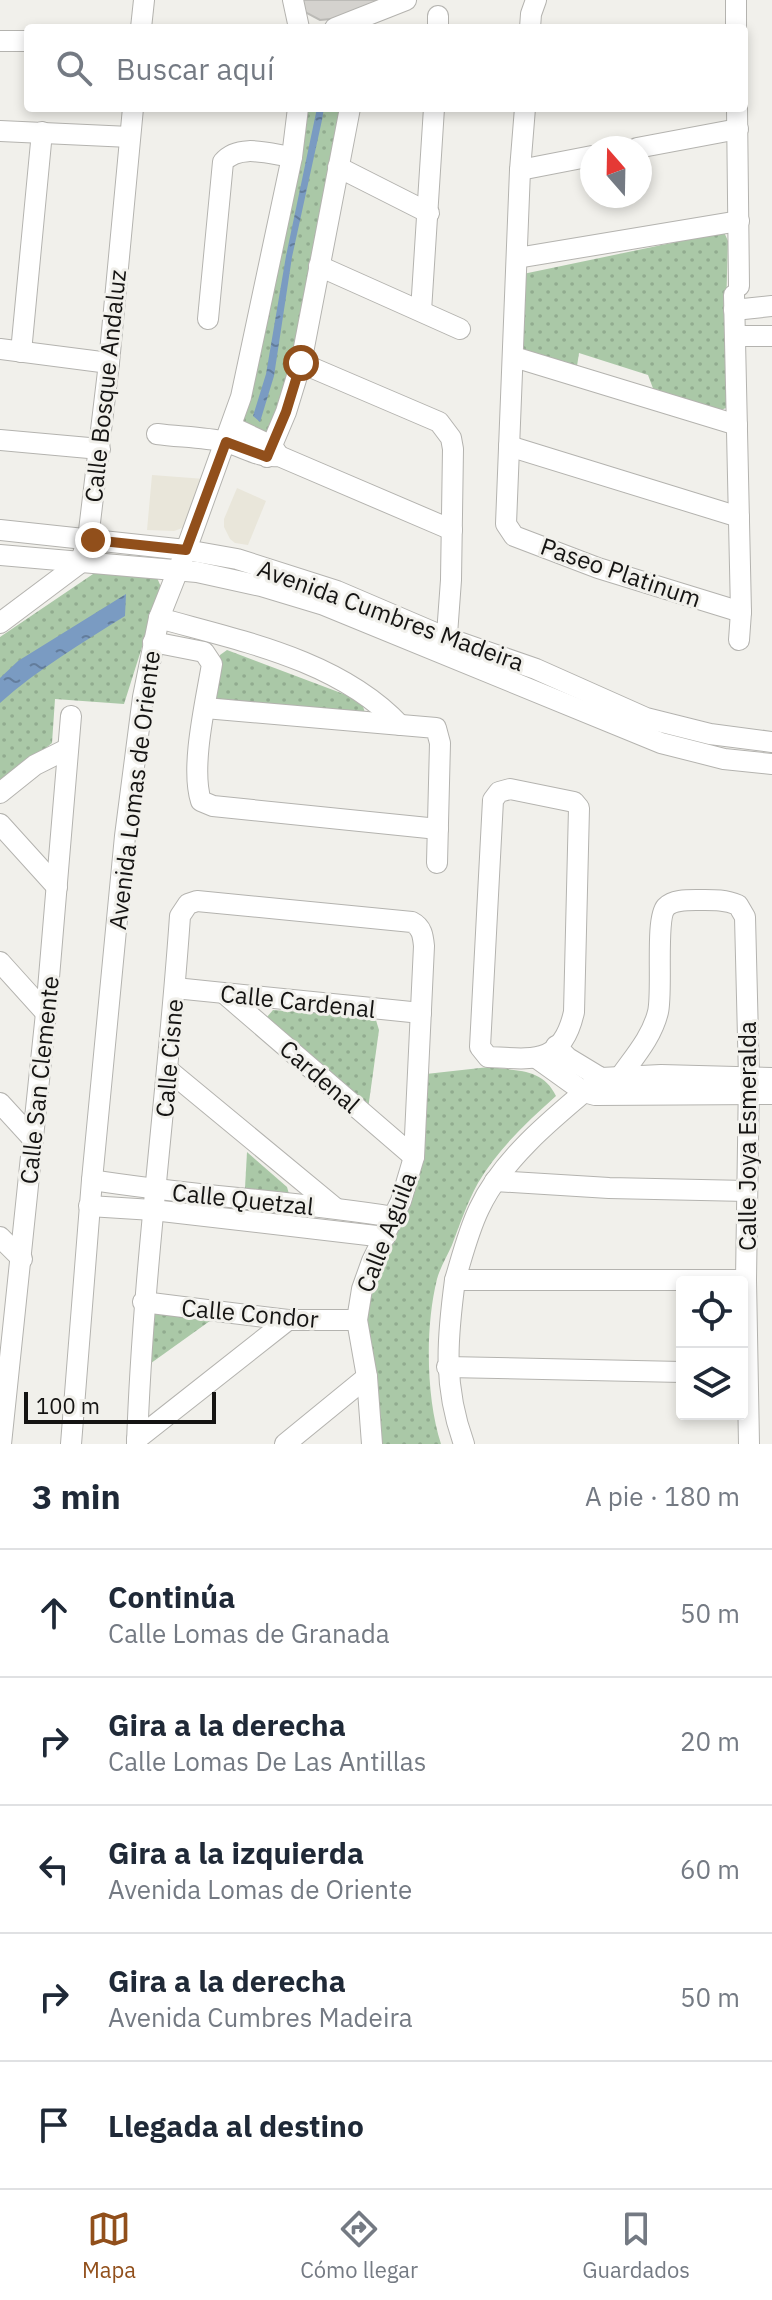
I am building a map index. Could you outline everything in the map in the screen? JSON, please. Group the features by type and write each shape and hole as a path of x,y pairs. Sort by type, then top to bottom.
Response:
{"street":[{"path":"141,24 144,0"},
{"path":"293,0 298,24"},
{"path":"345,24 406,0"},
{"path":"530,24 536,0"},
{"path":"736,0 736,24"},
{"path":"0,41 24,41"},
{"name":"Calle Bosque Andaluz","path":"80,563 88,539 100,449 133,112"},
{"name":"Avenida Lomas de Oriente","path":"71,1444 89,1206 131,777 153,642 159,618 241,397 292,157 298,112"},
{"path":"273,453 301,363 349,112"},
{"path":"421,311 433,112"},
{"path":"525,112 509,446 739,517"},
{"path":"737,112 739,221 735,336 739,640"},
{"path":"652,145 738,129"},
{"path":"0,131 130,137"},
{"path":"42,132 10,350 109,363"},
{"path":"208,319 223,162 230,154 241,151 292,157"},
{"path":"520,170 580,158"},
{"path":"338,167 429,213"},
{"path":"517,258 739,221"},
{"path":"319,266 460,329"},
{"path":"736,297 772,311"},
{"path":"735,336 772,336"},
{"path":"514,357 737,425"},
{"path":"301,363 439,422 451,438 452,530 446,647"},
{"path":"157,434 229,435 452,530"},
{"path":"0,440 100,449"},
{"name":"Paseo Platinum","path":"509,446 506,524 514,536 584,562 741,612"},
{"name":"Avenida Cumbres Madeira","path":"0,530 186,550 284,572 337,591 446,647 661,743 724,759 772,764"},
{"name":"Avenida Cumbres Madeira","path":"0,555 178,570 261,586 446,647 536,669 646,718 710,734 772,742"},
{"path":"0,623 80,563"},
{"path":"159,618 221,634 320,669 382,705 400,725"},
{"path":"153,642 204,652 212,664 197,767 201,801 213,806 438,829"},
{"path":"205,708 436,728 440,743 437,863"},
{"name":"Calle San Clemente","path":"1,1444 4,1382 22,1259 46,1013 71,716"},
{"path":"0,793 45,759 67,749"},
{"path":"538,1059 566,1035 574,1012 579,808 574,802 510,789 499,792 493,800 480,1047 488,1057 538,1059 584,1092 595,1095 748,1086 772,1078"},
{"path":"0,824 57,887"},
{"name":"Calle Joya Esmeralda","path":"610,1077 647,1038 658,1010 661,985 660,920 666,907 679,901 726,900 738,905 745,917 748,1086 746,1276"},
{"name":"Calle Cisne","path":"137,1441 143,1302 180,916 188,904 197,901 417,925"},
{"name":"Calle Aguila","path":"372,1444 367,1377 357,1320 362,1289 394,1217 414,1157 424,946 423,934 417,925"},
{"path":"0,962 46,1013"},
{"name":"Calle Cardenal","path":"175,988 421,1013"},
{"name":"Cardenal","path":"226,995 414,1157"},
{"path":"556,1046 568,1058 610,1077 748,1086 772,1094"},
{"path":"167,1069 334,1207"},
{"path":"464,1444 451,1398 447,1367 448,1332 455,1280 479,1209 495,1181 564,1107 610,1077"},
{"path":"0,1103 33,1139"},
{"name":"Calle Quetzal","path":"92,1180 155,1200 385,1237"},
{"path":"495,1181 609,1188 747,1191"},
{"name":"Calle Quetzal","path":"89,1206 155,1200 334,1207 394,1217"},
{"path":"0,1237 22,1259"},
{"path":"455,1280 676,1280"},
{"name":"Calle Condor","path":"143,1302 288,1320 357,1320"},
{"path":"137,1441 288,1320"},
{"path":"447,1367 676,1372"},
{"path":"285,1444 367,1377"},
{"name":"Calle Joya Esmeralda","path":"747,1420 749,1444"}],"shaded area":[{"path":"152,475 205,479 188,526 174,531 147,530"},
{"path":"237,488 266,501 248,545 235,543 224,527 224,519"}],"green space":[{"path":"297,112 349,112 272,446 232,427"},
{"path":"724,232 728,241 725,343 728,407 719,411 654,391 648,375 579,353 577,366 522,351 523,274"},
{"path":"99,570 155,573 161,587 124,704 55,699 52,743 0,785 0,637"},
{"path":"227,650 357,699 365,713 211,704 220,655"},
{"path":"273,1010 375,1017 379,1030 368,1109 267,1017"},
{"path":"489,1067 528,1072 544,1080 556,1096 514,1136 478,1183 438,1275 430,1319 429,1362 432,1406 441,1444 382,1444 376,1389 364,1331 370,1275 388,1248 426,1074"},
{"path":"247,1152 287,1187 289,1194 245,1188"},
{"path":"161,1310 214,1318 140,1371 151,1314"}],"water":[{"path":"316,112 323,112 292,257 274,376 260,422 253,416 266,374 286,256"},
{"path":"126,594 125,616 45,668 0,703 0,678 18,661"}],"building":[{"path":"301,0 382,0 342,18 320,20 301,10"}],"route":[{"path":"93,540 186,550 226,442 267,457 286,412 301,363"}]}
